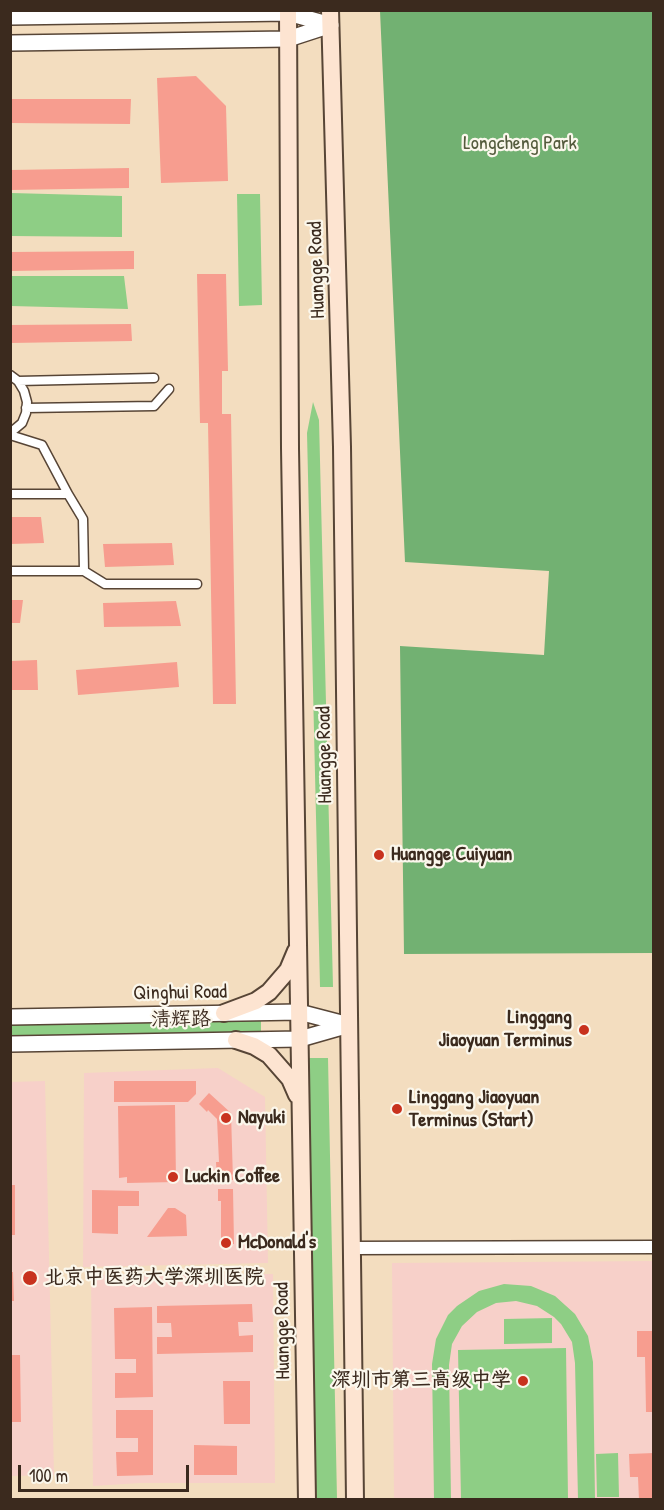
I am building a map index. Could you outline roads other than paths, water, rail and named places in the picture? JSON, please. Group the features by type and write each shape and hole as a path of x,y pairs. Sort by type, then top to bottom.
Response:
{"main road":[{"name":"Huangge Road","path":"288,12 290,437 307,1500"},
{"name":"Huangge Road","path":"331,18 342,447 355,1500"},
{"path":"224,1013 256,1001 269,992 288,970 298,945"},
{"path":"236,1040 254,1046 269,1055 281,1067 290,1079 301,1109"}],"street":[{"path":"10,17 288,12 331,18"},
{"path":"10,44 288,39 331,18"},
{"path":"10,375 18,381 24,391 26,408 21,423 10,434 42,445 83,519 84,571"},
{"path":"18,381 154,378"},
{"path":"26,408 154,406 169,389"},
{"path":"10,494 68,494"},
{"path":"10,571 84,571 105,584 197,584"},
{"name":"Qinghui Road","path":"10,1017 299,1012 350,1025"},
{"name":"清辉路","path":"10,1044 300,1039 350,1025"},
{"path":"352,1248 654,1247"}],"place":[{"name":"Huangge Cuiyuan","path":"379,855"},
{"name":"Linggang Jiaoyuan Terminus","path":"584,1030"},
{"name":"Linggang Jiaoyuan Terminus (Start)","path":"397,1109"},
{"name":"Nayuki","path":"226,1118"},
{"name":"Luckin Coffee","path":"173,1177"},
{"name":"McDonald's","path":"226,1243"},
{"name":"北京中医药大学深圳医院","path":"30,1278"},
{"name":"深圳市第三高级中学","path":"523,1381"}],"park label":[{"name":"Longcheng Park","path":"520,144"}]}
